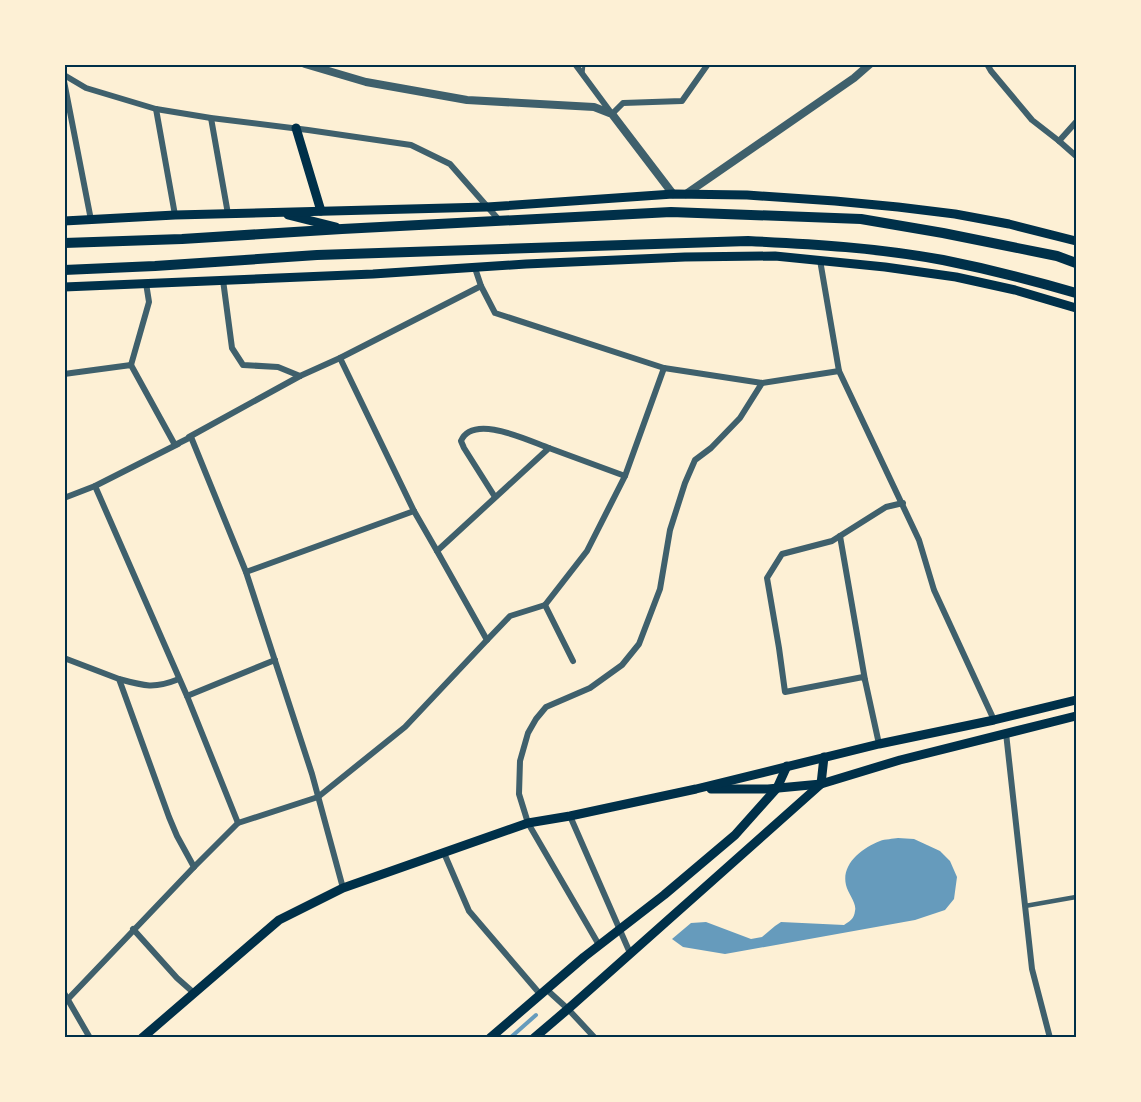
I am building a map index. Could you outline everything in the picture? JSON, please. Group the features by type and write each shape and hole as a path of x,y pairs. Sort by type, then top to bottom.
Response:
{"highway":[{"path":"64,243 671,212 861,219 943,233 1077,262"},
{"path":"64,270 318,255 748,241 873,250 941,260 1022,277 1077,293"}],"main road":[{"path":"296,128 321,211"},
{"path":"64,221 176,215 487,207 673,194 747,195 835,201 955,214 1009,224 1077,241"},
{"path":"277,212 342,229"},
{"path":"64,287 374,274 720,255 775,256 956,277 1015,290 1077,308"},
{"path":"142,1038 279,920 343,888 528,823 696,789 879,744 1077,700"},
{"path":"696,789 777,788 821,784 900,760 1077,716"},
{"path":"534,1038 821,784 824,757"},
{"path":"490,1038 599,945 664,895 735,835 777,788 786,766"}],"street":[{"path":"305,64 366,82 467,100 594,107 612,114"},
{"path":"574,64 673,194"},
{"path":"612,114 622,103 682,101 708,64"},
{"path":"686,194 854,78 870,64"},
{"path":"987,64 1032,120 1077,156"},
{"path":"64,75 86,88 156,109 411,145 450,164 500,221"},
{"path":"64,81 92,220"},
{"path":"156,109 176,215"},
{"path":"211,118 228,214"},
{"path":"1059,141 1077,122"},
{"path":"820,260 839,371 903,503 919,540 934,590 994,720"},
{"path":"475,268 481,286 495,313 664,368 762,383 839,371"},
{"path":"224,280 232,348 243,365 278,367 300,376"},
{"path":"146,283 149,302 131,365 175,445"},
{"path":"64,498 95,486 300,376 481,286"},
{"path":"340,358 414,511 487,640"},
{"path":"64,374 131,365"},
{"path":"90,1038 66,996 238,823 318,797 405,727 510,616 545,605 587,551 625,476 664,368"},
{"path":"599,945 528,823 519,794 520,761 528,733 546,707 590,688 622,665 639,644 660,589 670,530 695,460 711,448 740,418 762,383"},
{"path":"495,497 461,441 468,432 486,428 499,431 625,476"},
{"path":"175,445 191,436 246,572 318,797 343,888"},
{"path":"437,550 549,448"},
{"path":"95,486 187,696 238,823"},
{"path":"865,680 863,677 784,692 767,578 782,554 832,541 886,507 903,503"},
{"path":"246,572 414,511"},
{"path":"840,537 865,680 879,744"},
{"path":"545,605 573,662"},
{"path":"64,658 141,685 166,685 179,679"},
{"path":"187,696 274,660"},
{"path":"119,679 169,817 194,867"},
{"path":"1006,733 1032,969 1050,1038"},
{"path":"570,816 630,953"},
{"path":"444,853 469,910 543,992 568,1009 595,1038"},
{"path":"1025,906 1077,897"},
{"path":"133,929 177,978 194,993"}],"lane":[{"path":"583,76 584,64"}],"water":[{"path":"898,838 914,839 940,851 950,861 957,877 954,899 945,910 915,920 725,954 683,947 672,939 691,923 706,922 751,939 762,937 781,922 844,925 853,918 855,911 845,877 850,864 860,852 873,844"}],"waterway":[{"path":"510,1038 536,1015"}]}
